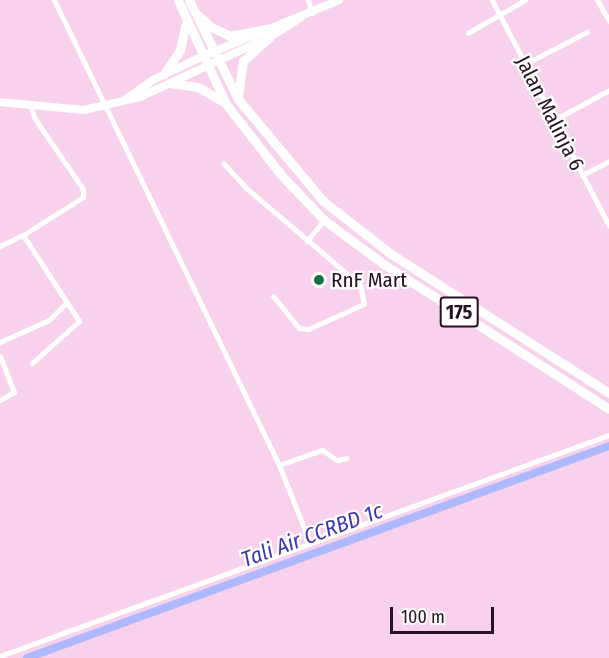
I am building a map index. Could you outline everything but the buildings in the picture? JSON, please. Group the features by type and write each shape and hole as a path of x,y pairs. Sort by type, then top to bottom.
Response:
{"highway":[{"name":"175","path":"178,0 203,60 226,104 282,176 324,220 385,265 609,409"},
{"name":"175","path":"189,0 214,56 238,99 305,183 354,227 609,393"},
{"path":"194,12 211,27 230,36 269,33"},
{"path":"184,17 185,35 167,79 198,87 226,104"},
{"path":"238,99 237,81 243,61 269,33"}],"main road":[{"path":"0,102 63,111 104,106 123,101 203,60 269,33 339,0"}],"street":[{"path":"54,0 104,106 141,174 202,310 279,465 310,543"},
{"path":"308,0 312,13"},
{"name":"Jalan Malinja 6","path":"492,0 609,226"},
{"path":"468,33 525,0"},
{"path":"597,0 609,21"},
{"path":"525,64 587,32"},
{"path":"554,120 609,90"},
{"path":"0,246 81,200 84,193 35,119 30,105"},
{"path":"582,175 609,161"},
{"path":"222,163 307,242 360,285 364,304 308,329 299,328 273,296"},
{"path":"307,242 324,220"},
{"path":"23,235 79,324 32,363"},
{"path":"0,342 49,320 66,303"},
{"path":"0,356 14,392 0,400"},
{"path":"0,656 609,435"},
{"path":"279,465 319,450 337,460 346,458"}],"waterway":[{"name":"Tali Air CCRBD 1c","path":"27,658 609,446"}],"place":[{"name":"RnF Mart","path":"319,280"}]}
